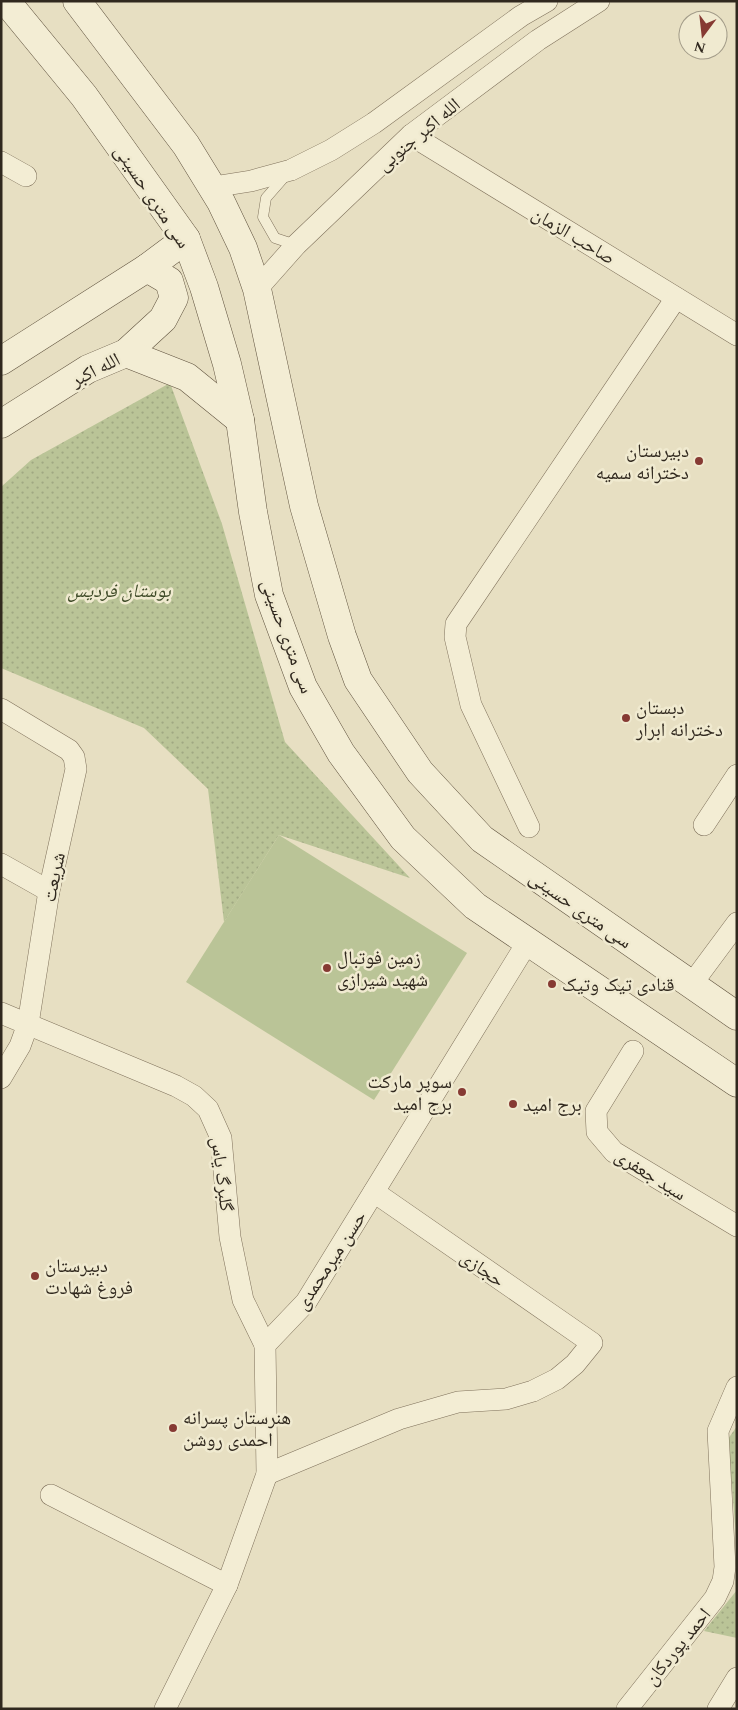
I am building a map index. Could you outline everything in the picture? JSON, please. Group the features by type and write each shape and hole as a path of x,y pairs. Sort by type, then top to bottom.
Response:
{"main road":[{"name":"سی متری حسینی","path":"6,1 84,96 186,239 204,287 227,364 240,420 253,512 269,595 303,687 340,754 403,838 475,906 737,1082"},
{"name":"سی متری حسینی","path":"77,1 186,145 213,187 243,248 257,289 304,506 342,636 358,680 420,772 482,839 737,1016"},
{"path":"1,361 147,268 186,239"},
{"path":"126,353 163,319 174,298 169,281 147,268"},
{"name":"الله اکبر","path":"1,424 88,369 126,353 187,377 240,420"}],"street":[{"name":"الله اکبر جنوبی","path":"213,187 251,181 291,170 331,150 374,123 521,16 547,1"},
{"name":"الله اکبر جنوبی","path":"257,289 296,245 411,135 538,40 599,1"},
{"name":"صاحب الزمان","path":"411,135 737,335"},
{"path":"1,162 26,176"},
{"path":"529,827 472,704 455,637 456,624 676,298"},
{"name":"شریعت","path":"1,709 69,750 74,757 76,769 49,891 28,1024 20,1046 1,1078"},
{"path":"704,825 737,776"},
{"path":"1,864 49,891"},
{"path":"691,985 737,923"},
{"name":"حسن میرمحمدی","path":"265,1345 306,1302 527,942"},
{"name":"گلبرگ یاس","path":"1,1013 176,1086 194,1096 208,1109 221,1138 230,1237 243,1300 265,1345"},
{"name":"سید جعفری","path":"632,1051 596,1111 597,1132 614,1152 737,1226"},
{"name":"حجازی","path":"267,1474 399,1419 458,1402 506,1399 533,1391 563,1374 575,1364 592,1343 374,1192"},
{"path":"165,1709 227,1585 267,1474 265,1345"},
{"name":"احمد پوردکان","path":"627,1709 715,1598 723,1581 725,1567 718,1431 737,1387"},
{"path":"51,1495 227,1585"},
{"path":"718,1709 737,1678"}],"lane":[{"path":"291,170 266,198 263,217 275,238 296,245"}],"green space":[{"name":"بوستان فردیس","path":"170,383 222,524 285,742 410,878 279,835 224,922 208,789 144,728 1,668 1,487 31,460"},
{"name":"زمین فوتبال شهید شیرازی","path":"279,835 467,953 374,1100 186,982"},
{"path":"737,1426 737,1548 728,1439"},
{"path":"737,1590 737,1638 704,1631"}],"place":[{"name":"دبیرستان دخترانه سمیه","path":"699,461"},
{"name":"دبستان دخترانه ابرار","path":"626,718"},
{"name":"زمین فوتبال شهید شیرازی","path":"327,968"},
{"name":"قنادی تیک وتیک","path":"552,984"},
{"name":"سوپر مارکت برج امید","path":"462,1092"},
{"name":"برج امید","path":"513,1104"},
{"name":"دبیرستان فروغ شهادت","path":"35,1276"},
{"name":"هنرستان پسرانه احمدی روشن","path":"173,1428"}]}
